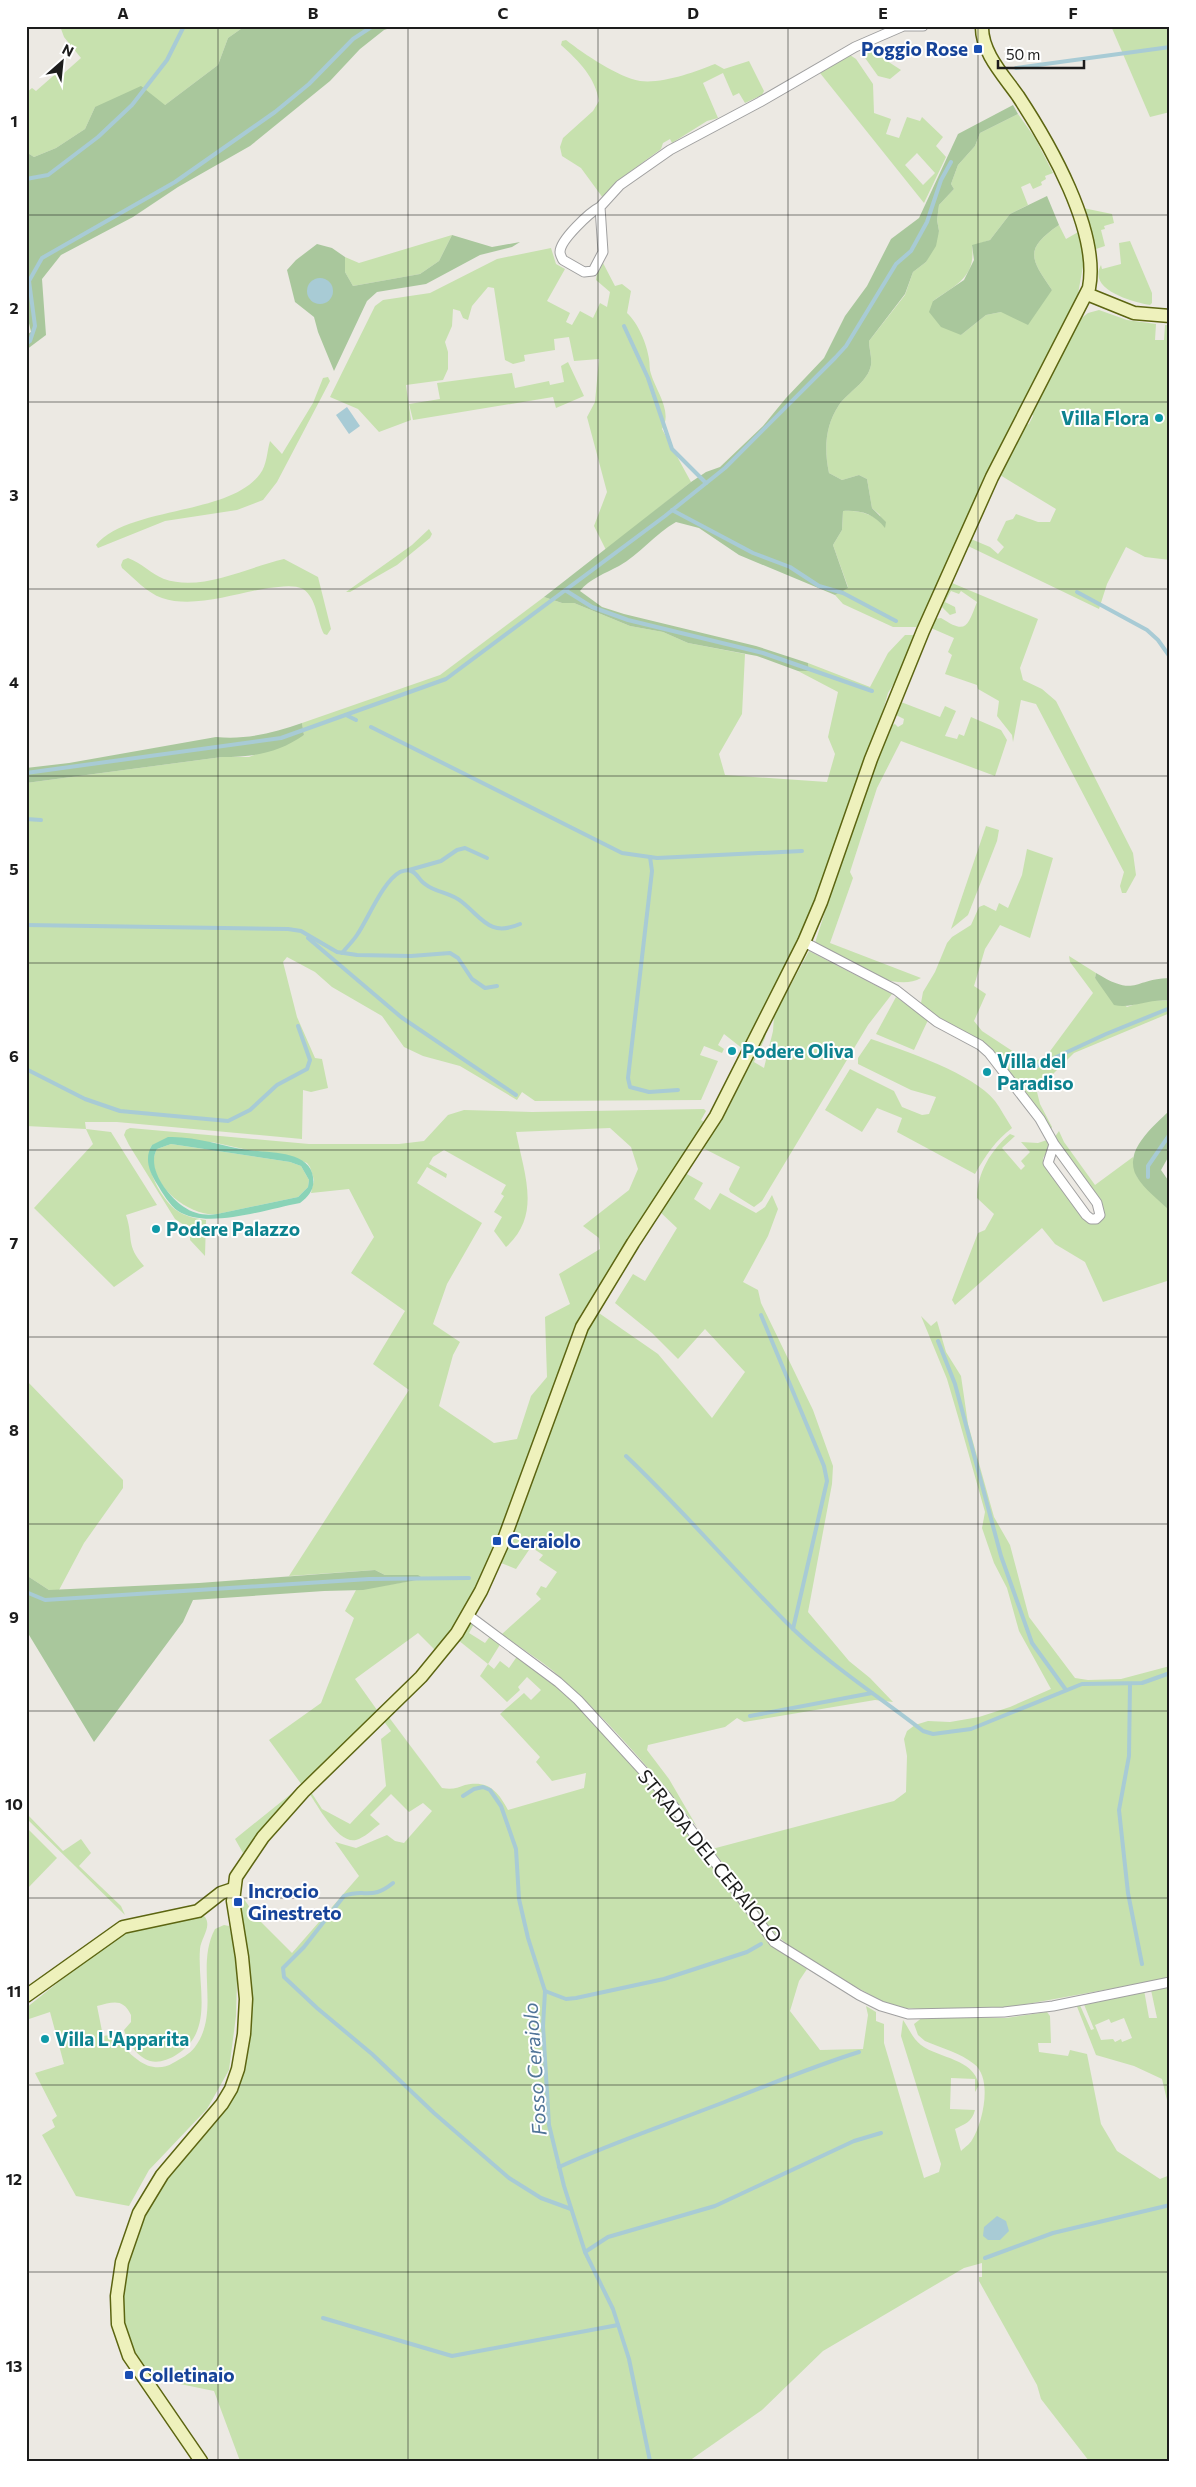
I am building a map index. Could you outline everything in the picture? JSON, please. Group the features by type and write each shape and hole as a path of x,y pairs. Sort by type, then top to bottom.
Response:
{"main road":[{"path":"201,2461 129,2356 118,2324 117,2296 122,2262 138,2213 168,2167 222,2104 231,2090 238,2069 244,2034 246,1999 244,1969 233,1889 242,1867 278,1819 303,1792 421,1677 468,1615 503,1542 582,1327 633,1243 716,1116 804,942 836,860 862,782 923,631 996,468 1087,294 1091,275 1090,256 1080,217 1043,139 987,49 982,26"},
{"path":"1087,294 1139,314 1170,316"},
{"path":"26,1996 123,1927 198,1911 221,1893 233,1889"}],"street":[{"path":"600,207 603,252 593,271 584,272 563,260 560,252 563,243 592,211 600,207 620,185 670,150 760,102 855,47 901,27 923,26"},
{"path":"804,942 896,990 937,1022 980,1045 1028,1103 1054,1144 1097,1203 1100,1215 1096,1219 1091,1219 1086,1215 1048,1163 1054,1144"},
{"name":"STRADA DEL CERAIOLO","path":"468,1615 558,1682 578,1700 666,1796 774,1942 859,1995 881,2006 908,2014 1004,2012 1052,2006 1170,1982"}],"green space":[{"path":"60,26 245,26 228,38 218,65 165,105 95,107 85,129 56,148 34,157 26,152 26,93 32,88 36,91 60,70 63,74 81,58 64,37"},
{"path":"245,26 396,26 384,30 360,49 330,81 250,146 178,187 133,217 61,255 42,279 46,335 26,350 26,335 31,332 26,310 26,152 34,157 56,148 85,129 95,107 141,86 165,105 218,65 228,38"},
{"path":"1111,26 1170,26 1170,112 1150,117"},
{"path":"566,40 612,70 640,81 668,79 715,64 724,69 749,61 764,91 762,95 745,103 739,93 733,96 723,73 703,83 718,118 707,121 672,143 670,139 663,143 661,149 616,182 603,198 581,168 562,156 560,147 563,138 593,111 599,101 590,77 574,57 561,45 562,41"},
{"path":"867,48 901,70 890,79 878,76 863,55"},
{"path":"850,55 856,59 873,84 874,113 891,119 886,134 899,138 907,117 920,121 922,117 943,137 936,146 946,157 924,203 820,73","holes":["917,153 935,173 923,185 905,165"]},
{"path":"1013,105 1018,114 980,133 975,146 958,165 951,184 954,189 939,205 937,220 939,231 936,246 926,262 913,272 905,294 869,341 871,365 869,371 862,382 839,405 828,429 826,455 829,473 842,480 859,475 867,479 872,508 886,522 885,528 872,516 856,511 843,511 842,530 833,545 848,588 835,595 739,555 699,528 676,522 661,532 627,561 593,580 580,591 602,607 756,646 808,663 809,671 798,671 757,656 688,643 663,632 630,626 574,603 562,603 544,597 691,482 706,472 720,467 763,426 786,398 824,358 845,316 867,286 891,239 919,218 958,134"},
{"path":"1018,114 1035,138 1053,173 1045,176 1046,179 1041,182 1042,185 1033,189 1030,183 1021,187 1028,205 1010,214 990,240 972,246 971,265 963,279 933,301 961,335 986,315 1001,312 1052,290 1035,262 1034,254 1040,241 1059,225 1066,239 1080,231 1083,242 1083,266 1078,294 1017,413 920,627 893,627 843,604 835,595 848,587 833,545 842,530 843,511 863,513 881,522 880,515 872,508 867,479 859,475 842,480 829,473 826,455 828,429 839,405 862,382 869,371 871,362 869,341 905,295 913,272 926,262 939,231 937,220 939,205 954,189 951,184 958,165 975,146 980,133"},
{"path":"1047,196 1059,225 1040,241 1034,254 1039,270 1052,290 1028,325 1001,312 986,315 961,335 941,327 929,312 933,301 964,280 974,260 972,245 990,240 1010,214"},
{"path":"1083,208 1112,214 1114,223 1104,226 1105,229 1101,230 1105,246 1096,249"},
{"path":"452,235 439,261 420,274 353,286 345,272 345,257 359,263"},
{"path":"452,235 492,247 520,242 512,247 480,255 426,284 377,292 367,301 334,371 314,317 295,302 287,270 296,260 317,244 332,248 345,257 345,272 353,286 420,274 439,261"},
{"path":"1130,241 1152,293 1152,303 1150,305 1123,298 1106,288 1100,281 1098,274 1101,265 1102,269 1121,264 1119,243"},
{"path":"551,248 556,264 565,269 547,301 570,313 566,322 572,325 580,311 593,318 600,303 607,307 610,292 596,280 597,273 603,263 615,286 622,284 631,291 627,313 641,334 649,359 650,372 665,409 666,416 662,429 691,482 606,550 594,526 607,492 587,417 595,402 599,359 574,361 569,337 554,339 555,350 524,355 525,361 513,364 505,360 494,288 488,287 472,306 468,320 463,318 460,311 453,309 452,326 445,342 448,352 448,369 443,380 406,385 411,420 379,432 358,409 330,397 375,306 383,300 430,293 497,259"},
{"path":"1099,310 1127,320 1156,324 1155,340 1164,340 1165,325 1170,325 1170,560 1145,557 1126,547 1107,584 1099,609 968,546 971,539 990,547 998,554 1004,547 997,540 1006,521 1013,519 1016,514 1038,522 1050,522 1056,509 1000,475 1022,426 1029,424 1033,416 1030,411 1078,321 1088,313"},
{"path":"568,362 584,396 556,408 553,397 413,420 409,404 440,399 437,383 512,373 515,388 549,381 550,385 564,382 561,366"},
{"path":"328,377 330,381 277,482 263,500 237,510 165,521 98,548 96,545 111,532 131,523 203,505 245,488 260,474 270,441 282,454 313,403 323,378"},
{"path":"429,529 432,534 430,538 397,565 350,592 346,592 412,545"},
{"path":"128,558 164,579 179,582 194,582 225,577 284,559 318,577 331,629 327,635 324,634 311,598 308,593 299,587 269,588 201,601 174,601 151,593 122,568 123,560"},
{"path":"952,583 1038,619 1020,668 1023,680 1042,689 1056,701 1133,853 1136,875 1126,893 1122,893 1120,886 1124,872 1036,704 1021,700 1013,742 1012,735 997,716 999,701 978,689 977,685 945,674 952,655 948,652 954,638 931,628 934,619 941,618 956,626 965,626 971,618 977,602 961,591 959,594 951,591 945,602 955,607 956,613 950,615 941,606"},
{"path":"544,597 562,603 574,603 630,626 663,632 688,643 745,654 742,714 719,754 725,775 827,782 835,754 828,737 838,692 798,671 809,671 808,663 870,687 888,653 905,635 917,635 903,668 888,693 878,728 850,797 818,899 766,1007 743,1049 724,1034 718,1045 724,1049 722,1053 704,1046 700,1055 718,1061 701,1100 535,1101 522,1092 517,1100 460,1066 423,1056 404,1047 382,1016 332,987 315,972 287,957 283,962 297,1017 315,1058 322,1059 328,1088 311,1092 303,1090 302,1139 117,1122 85,1122 86,1129 26,1126 26,783 222,757 249,757 304,735 302,723 440,675"},
{"path":"901,702 940,717 945,706 956,711 945,736 957,739 959,734 964,736 971,717 1001,730 1007,740 995,776 901,741 877,788 850,872 853,878 830,943 921,978 909,982 896,982 867,972 815,943 861,799 892,725 895,724 898,727 903,724 904,719 896,715"},
{"path":"302,723 304,735 285,746 265,753 26,783 26,768 69,763 216,737 260,735"},
{"path":"986,826 999,830 997,841 968,915 951,929"},
{"path":"1027,849 1053,858 1030,938 1000,925 985,949 974,986 986,994 974,1021 982,1031 1029,1062 1045,1058 1093,993 1070,962 1069,956 1096,973 1095,978 1127,1007 1147,1000 1170,1001 1170,1013 1074,1053 1043,1084 1036,1088 1040,1104 1052,1127 1051,1130 1018,1082 987,1047 972,1035 934,1014 921,1003 923,992 935,972 947,943 952,937 971,925 979,907 984,905 996,911 999,903 1008,908 1022,875"},
{"path":"809,951 892,994 868,1025 762,1201 754,1207 730,1192 729,1189 740,1167 701,1147 728,1109 767,1027 765,1038 754,1062 764,1068 773,1031 774,1016"},
{"path":"1096,973 1127,986 1170,978 1170,1001 1162,1000 1128,1006 1114,1005 1095,978"},
{"path":"896,997 928,1020 914,1050 876,1034"},
{"path":"871,1039 955,1072 985,1091 995,1101 1012,1128 991,1149 975,1174 897,1132 902,1118 877,1108 862,1132 825,1110 850,1069 894,1091 902,1107 922,1115 929,1114 936,1097 911,1090 858,1064 858,1058"},
{"path":"704,1109 706,1111 701,1120 704,1122 581,1314 573,1330 518,1487 481,1582 463,1613 435,1650 418,1633 355,1679 377,1710 302,1785 269,1740 321,1703 354,1618 345,1611 356,1590 417,1580 417,1575 385,1575 375,1570 289,1576 409,1390 373,1364 405,1311 351,1273 374,1237 349,1189 311,1193 314,1180 307,1163 286,1155 248,1150 212,1142 152,1145 149,1153 151,1171 164,1198 179,1212 206,1220 205,1256 190,1240 190,1229 175,1219 129,1145 124,1135 126,1130 130,1128 309,1144 399,1144 424,1141 448,1115 464,1110 532,1112","holes":["610,1128 631,1147 638,1169 629,1190 583,1226 599,1238 600,1249 559,1274 570,1304 545,1317 547,1377 531,1396 517,1439 494,1443 439,1406 453,1355 460,1342 433,1324 447,1284 482,1223 417,1183 427,1167 446,1178 447,1174 429,1164 433,1157 444,1150 506,1185 501,1194 504,1196 494,1212 502,1217 494,1231 506,1247 517,1235 524,1221 527,1208 526,1178 516,1132"]},
{"path":"1170,1110 1170,1154 1161,1170 1170,1183 1170,1211 1152,1195 1137,1177 1133,1167 1133,1158 1136,1149 1148,1132"},
{"path":"86,1129 111,1132 157,1205 126,1215 132,1247 144,1266 114,1287 34,1208 93,1144"},
{"path":"1059,1131 1064,1142 1095,1185 1133,1157 1137,1177 1170,1211 1170,1280 1103,1302 1085,1262 1055,1244 1042,1228 955,1305 952,1300 978,1233 985,1230 994,1214 977,1198 979,1180 991,1155 1010,1134 1015,1136 1002,1148 1021,1170 1025,1166 1021,1161 1030,1152 1021,1142 1038,1143 1047,1140 1049,1149 1043,1158 1043,1164 1083,1217 1102,1217 1054,1138"},
{"path":"168,1137 178,1137 248,1150 286,1154 296,1157 310,1168 313,1177 312,1189 309,1195 300,1203 255,1213 205,1219 190,1216 172,1206 154,1179 148,1160 152,1145","holes":["171,1144 290,1162 301,1166 309,1180 308,1187 298,1197 209,1215 196,1213 171,1196 156,1173 154,1156 157,1149"]},
{"path":"171,1144 290,1162 301,1166 309,1180 308,1187 298,1197 217,1214 205,1214 193,1210 170,1194 155,1172 154,1160 157,1149"},
{"path":"685,1173 703,1183 694,1199 710,1210 720,1193 756,1213 765,1207 772,1195 778,1209 768,1236 743,1282 758,1290 761,1303 813,1410 833,1466 832,1484 808,1612 849,1661 870,1678 893,1702 875,1700 744,1722 737,1718 725,1727 648,1745 647,1750 669,1779 697,1827 646,1765 591,1706 552,1670 502,1634 541,1599 536,1594 541,1586 546,1588 557,1572 539,1560 543,1555 531,1547 516,1569 501,1563 596,1311 658,1354 712,1418 745,1372 705,1329 678,1359 652,1333 615,1303 633,1274 645,1281 677,1228 658,1210"},
{"path":"921,1316 931,1326 937,1321 946,1352 961,1376 968,1424 994,1517 1010,1545 1029,1617 1075,1678 1088,1680 1121,1679 1170,1666 1170,1978 1005,2008 940,2010 904,2008 884,2002 798,1954 771,1930 712,1849 894,1801 906,1792 907,1756 904,1739 907,1731 915,1725 928,1721 950,1722 979,1717 1010,1707 1051,1689 1019,1631 1007,1588 994,1563 982,1528 985,1512 947,1379"},
{"path":"26,1380 123,1480 123,1488 84,1543 59,1590 49,1590 26,1575"},
{"path":"375,1570 385,1575 418,1575 421,1577 417,1580 363,1590 193,1600 183,1622 94,1742 26,1630 26,1575 49,1590 199,1583"},
{"path":"470,1621 474,1624 469,1633 485,1643 491,1635 501,1643 488,1664 458,1640"},
{"path":"518,1655 577,1703 662,1799 769,1944 807,1969 799,1981 790,2011 820,2050 863,2049 868,2015 866,2006 876,2012 876,2021 884,2024 884,2043 924,2178 939,2172 941,2164 901,2036 903,2020 921,2045 963,2064 976,2076 979,2085 975,2092 975,2079 951,2078 950,2109 975,2110 970,2120 955,2129 961,2151 971,2141 980,2123 985,2090 983,2079 980,2071 969,2060 925,2041 918,2035 914,2024 923,2017 1006,2018 1047,2012 1050,2016 1051,2043 1038,2043 1039,2052 1068,2056 1070,2050 1087,2054 1101,2124 1117,2151 1160,2179 1170,2175 1170,2461 1089,2461 1041,2399 1037,2385 979,2281 979,2277 982,2277 982,2263 964,2268 823,2351 762,2410 689,2461 240,2461 214,2391 151,2378 133,2350 124,2324 122,2298 124,2282 136,2234 148,2206 160,2188 217,2121 227,2107 242,2076 251,2030 251,2007 239,1892 258,1919 292,1953 359,1876 335,1842 356,1848 387,1835 395,1841 404,1843 432,1811 423,1803 409,1812 391,1794 370,1815 380,1824 359,1839 349,1840 329,1823 309,1793 311,1792 322,1809 350,1824 386,1786 381,1739 391,1731 383,1720 388,1716 442,1788 449,1789 473,1784 486,1786 496,1792 508,1810 584,1788 586,1773 552,1781 536,1762 540,1757 500,1714 524,1693 531,1700 541,1690 527,1677 518,1687 520,1690 507,1702 480,1676 488,1664 494,1669 500,1661 509,1668"},
{"path":"302,1785 243,1853 235,1839"},
{"path":"26,1813 63,1851 81,1839 91,1853 79,1866 121,1906 125,1915 26,1818"},
{"path":"26,1827 57,1858 26,1890"},
{"path":"200,1914 207,1921 207,1929 200,1949 202,2008 196,2034 188,2045 167,2060 153,2062 145,2059 134,2049 124,2030 131,2022 131,2015 125,2006 113,2003 97,2006 103,2036 116,2034 128,2051 142,2063 164,2067 182,2058 195,2047 203,2033 207,2004 207,1958 209,1943 215,1929 224,1925 229,1926 234,1946 237,1980 236,2016 229,2070 207,2109 149,2170 129,2206 76,2196 42,2135 55,2127 52,2120 57,2116 35,2073 64,2064 50,2012 26,2020 26,2008 120,1933 190,1918"},
{"path":"1170,1986 1170,2026 1167,2026 1170,2042 1170,2113 1162,2079 1134,2066 1096,2055 1076,2004 1079,2003 1091,2030 1094,2029 1083,2002 1144,1990 1149,2018 1157,2018 1151,1990","holes":["1124,2018 1132,2038 1122,2042 1121,2039 1115,2042 1113,2039 1101,2040 1095,2025 1109,2019 1111,2023"]}],"water":[{"path":"320,278 329,282 333,291 329,300 320,304 311,300 307,291 311,282"},
{"path":"347,407 360,426 349,434 336,415"},
{"path":"997,2216 1006,2221 1009,2231 1000,2240 988,2240 983,2236 984,2227"}],"waterway":[{"path":"26,179 48,175 98,137 132,105 167,60 184,26"},
{"path":"26,344 30,341 35,326 29,281 42,258 175,182 275,112 309,84 353,39 373,26"},
{"path":"1016,68 1170,47"},
{"path":"26,773 281,738 446,679 665,516 725,468 835,358 846,346 896,264 911,251 927,222 941,180 951,162"},
{"path":"624,326 648,378 672,449 706,483"},
{"path":"672,510 753,553 790,567 819,586 843,593 896,621"},
{"path":"565,590 592,607 628,620 763,653 872,691"},
{"path":"1077,592 1147,630 1158,640 1170,657"},
{"path":"346,715 356,720"},
{"path":"371,727 622,853 657,858 802,851"},
{"path":"26,819 41,820"},
{"path":"409,870 441,861 457,850 465,848 487,858"},
{"path":"650,857 652,871 628,1078 630,1087 649,1092 678,1090"},
{"path":"342,953 357,935 388,883 400,872 406,870 413,872 429,887 453,896 482,920 494,927 510,927 520,924"},
{"path":"26,925 288,929 301,931 337,952 357,955 411,956 450,953 458,958 472,979 485,988 497,986"},
{"path":"308,938 401,1017 516,1095"},
{"path":"1037,1066 1106,1034 1170,1008"},
{"path":"26,1069 85,1099 120,1111 228,1121 250,1110 277,1085 307,1069 310,1060 298,1026"},
{"path":"1148,1177 1148,1166 1170,1134"},
{"path":"761,1315 824,1466 827,1481 793,1629"},
{"path":"938,1341 955,1384 1001,1556 1032,1643 1066,1690"},
{"path":"626,1456 800,1636 834,1665 923,1731 933,1734 971,1729 1082,1684 1142,1683 1170,1673"},
{"path":"26,1592 45,1600 369,1579 469,1578"},
{"path":"1130,1684 1129,1756 1119,1810 1128,1893 1142,1964"},
{"path":"750,1716 872,1693"},
{"name":"Fosso Ceraiolo","path":"463,1796 474,1789 483,1787 490,1790 501,1806 516,1849 519,1899 528,1938 545,1991 543,2026 549,2125 564,2186 585,2252 613,2309 629,2359 650,2461"},
{"path":"393,1883 379,1892 357,1893 344,1896 304,1947 283,1968 284,1977 509,2178 541,2198 571,2209"},
{"path":"545,1991 566,1999 576,1998 664,1979 747,1952 761,1944"},
{"path":"559,2167 809,2069 859,2052"},
{"path":"585,2252 608,2237 715,2206 854,2141 881,2133"},
{"path":"985,2258 1053,2233 1170,2205"},
{"path":"323,2318 452,2356 618,2325"}],"place":[{"name":"Poggio Rose","path":"978,49"},
{"name":"Villa Flora","path":"1159,418"},
{"name":"Podere Oliva","path":"732,1051"},
{"name":"Villa del Paradiso","path":"987,1072"},
{"name":"Podere Palazzo","path":"156,1229"},
{"name":"Ceraiolo","path":"497,1541"},
{"name":"Incrocio Ginestreto","path":"238,1902"},
{"name":"Villa L'Apparita","path":"45,2039"},
{"name":"Colletinaio","path":"129,2375"}]}
